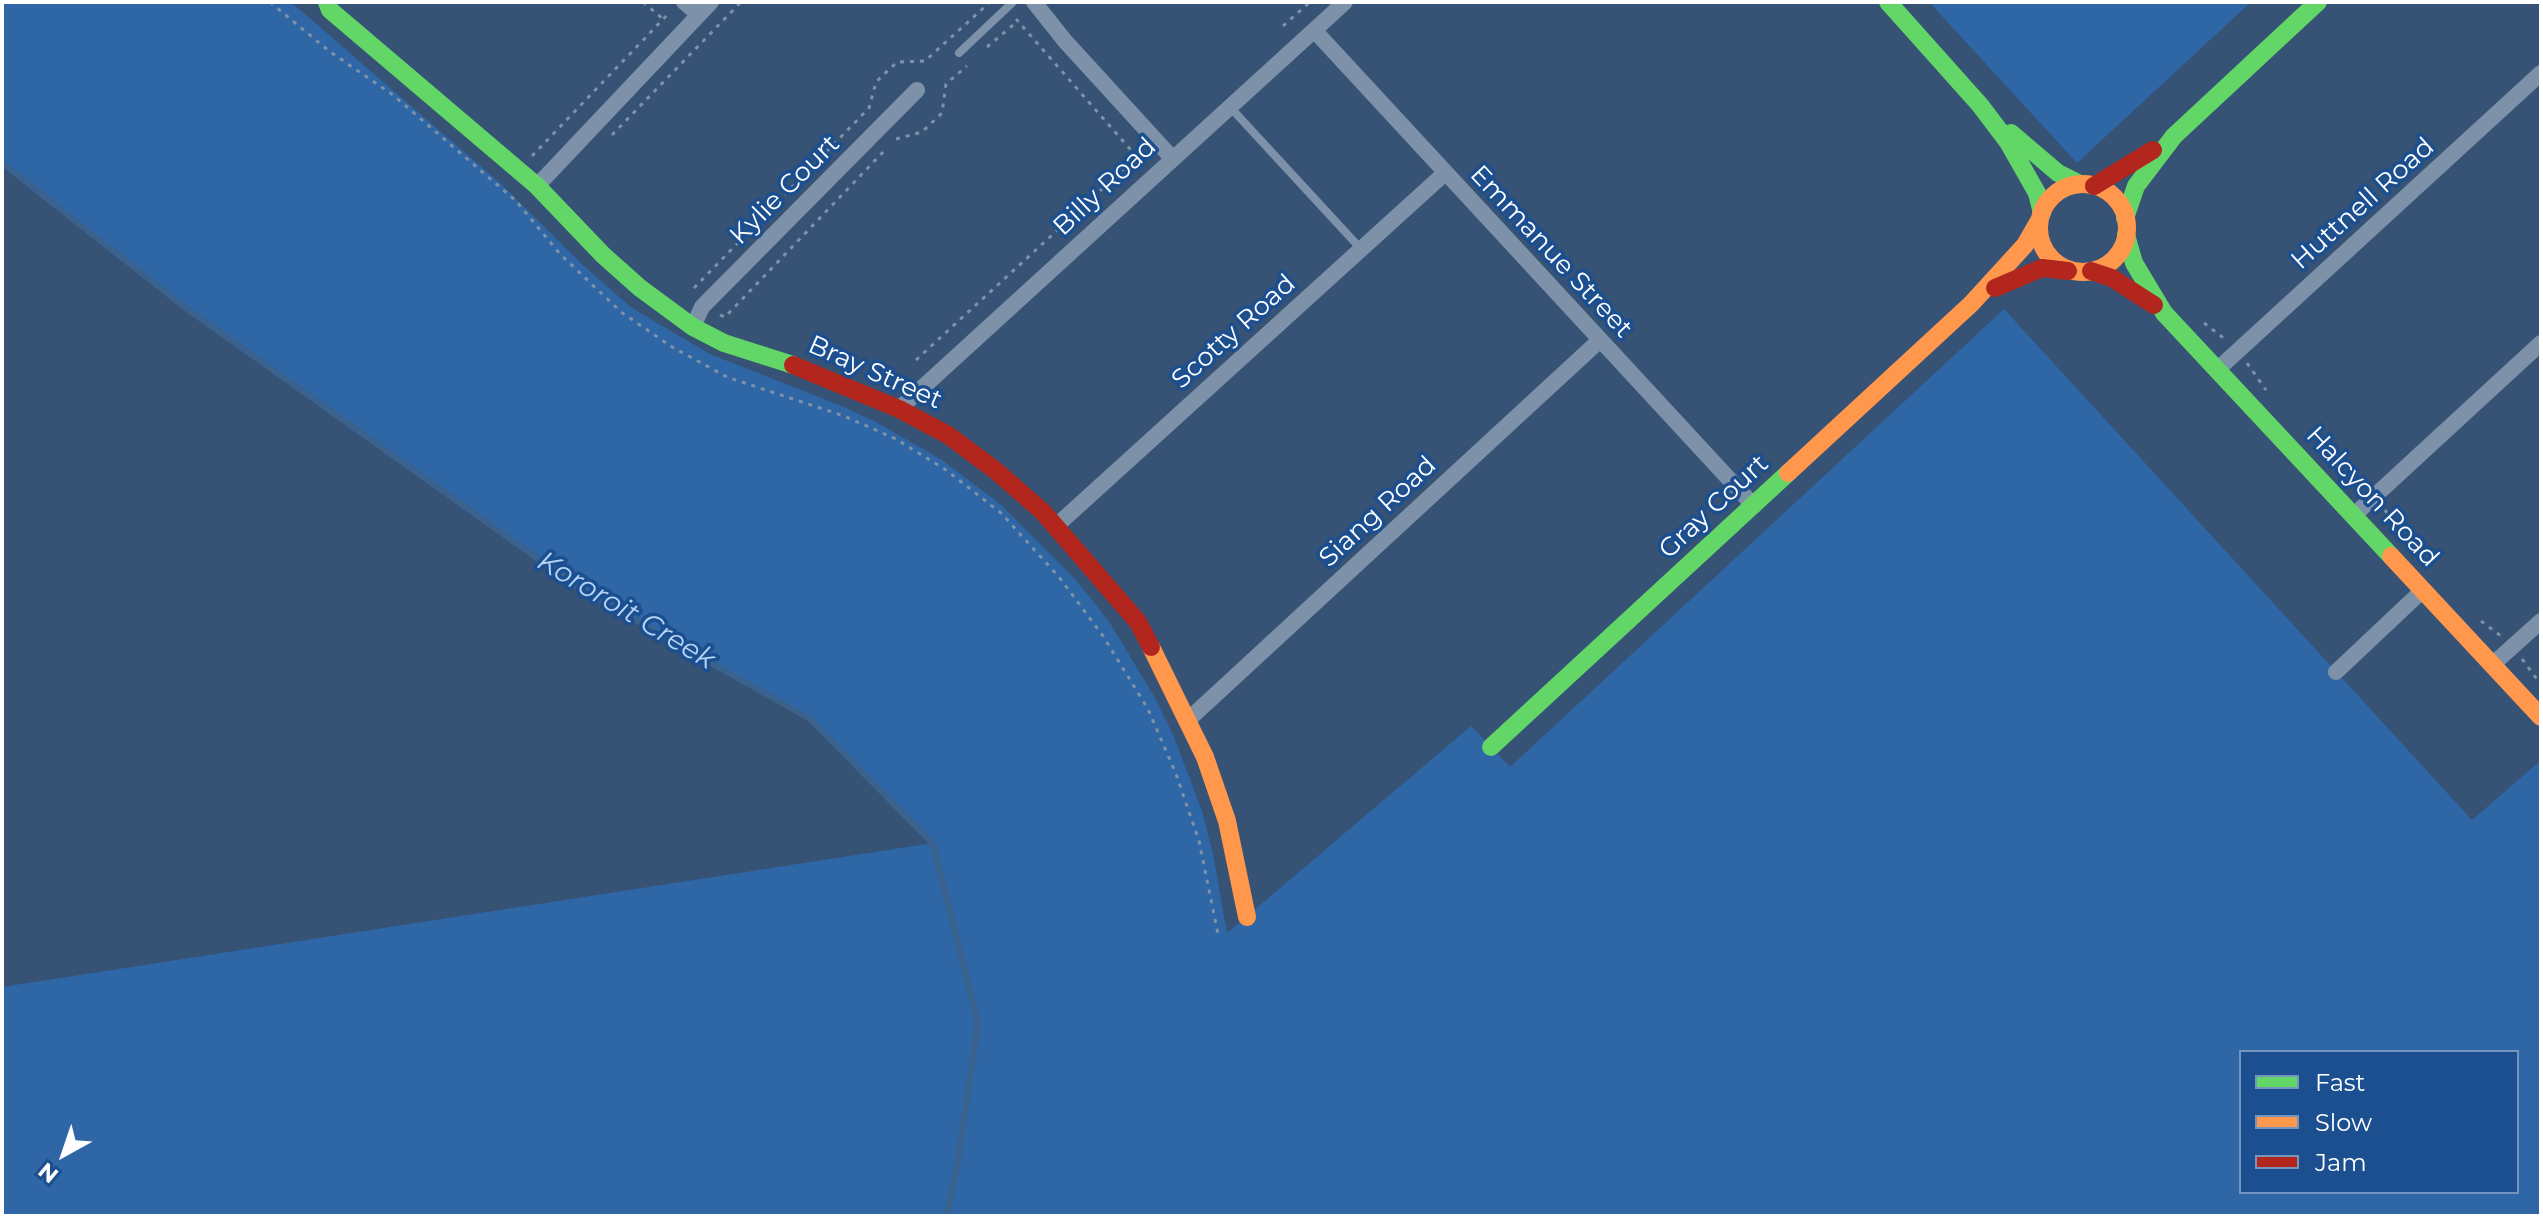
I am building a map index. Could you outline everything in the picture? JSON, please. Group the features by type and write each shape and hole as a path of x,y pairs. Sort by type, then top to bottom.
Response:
{"street":[{"name":"Bray Street","path":"327,2 330,10 543,179 603,255 640,288 693,327 724,343 777,358 899,409 948,435 995,470 1055,527 1138,622 1188,720 1205,757 1227,821 1247,917"},
{"path":"543,179 711,2"},
{"path":"1034,2 1065,41 1172,158"},
{"name":"Billy Road","path":"899,409 1345,2"},
{"path":"1888,2 1980,105 2016,155 2037,193 2041,216 2039,233 2043,247 2051,258 2063,267 2112,278 2164,313"},
{"path":"1971,304 2025,245 2054,195 2066,187 2087,185 2140,160 2174,136 2318,2"},
{"path":"678,6 699,15"},
{"name":"Emmanue Street","path":"1314,30 1754,506"},
{"name":"Huttnell Road","path":"2217,370 2541,73"},
{"name":"Kylie Court","path":"693,327 702,307 917,90"},
{"path":"1980,105 2058,173 2107,191 2118,201 2134,263 2164,313"},
{"path":"1971,304 1999,285 2042,268 2084,271 2105,266 2117,256 2136,186 2174,136"},
{"name":"Scotty Road","path":"1055,527 1445,173"},
{"name":"Gray Court","path":"1491,747 1971,304"},
{"name":"Halcyon Road","path":"2164,313 2541,717"},
{"name":"Siang Road","path":"1188,720 1600,340"},
{"path":"2353,516 2541,343"},
{"path":"2336,672 2423,590"},
{"path":"2492,665 2541,621"}],"lane":[{"path":"959,53 1010,5"},
{"path":"1229,107 1361,249"}],"path":[{"path":"270,2 329,51 393,95 516,201 560,254 621,312 672,347 727,377 844,416 896,439 946,470 1001,513 1068,589 1103,636 1148,709 1176,774 1199,841 1218,934"},
{"path":"643,2 663,19"},
{"path":"604,143 741,2"},
{"path":"970,63 946,84 942,113 922,132 898,137 725,317 686,296 869,108 876,82 897,62 925,61 990,2"},
{"path":"1283,26 1310,2"},
{"path":"916,360 1137,157 1018,21 1010,5"},
{"path":"543,179 532,156 678,6"},
{"path":"982,52 1018,21"}],"shaded area":[{"path":"2,2 291,2 499,182 584,266 632,308 710,354 876,422 942,460 1000,504 1093,601 1110,623 1155,698 1174,737 1202,811 1227,933 1471,726 1510,767 2004,309 2472,820 2541,760 2541,1216 2,1216 2,987 933,843 810,719 579,588 183,306 2,163"},
{"path":"1929,2 2251,2 2077,163"}],"waterway":[{"name":"Kororoit Creek","path":"2,163 183,306 579,588 810,719 933,844 978,1023 947,1216"}],"traffic: fast":[{"path":"327,2 330,10 537,186 603,255 640,288 693,327 724,343 793,365"},
{"path":"1888,2 1980,105 2008,142 2037,193 2042,213"},
{"path":"2125,218 2136,186 2174,136 2318,2"},
{"path":"2011,133 2058,173 2080,184"},
{"path":"2126,235 2134,263 2164,313 2391,556"},
{"path":"1491,747 1788,473"}],"traffic: slow":[{"path":"2083,184 2100,188 2114,197 2123,211 2127,228 2123,245 2114,259 2100,268 2083,272 2066,268 2052,259 2043,245 2039,228 2043,211 2052,197 2066,188 2083,184"},
{"path":"1788,473 1971,304 2025,245 2040,219"},
{"path":"2391,556 2541,717"},
{"path":"1151,647 1205,757 1227,821 1247,917"}],"traffic: jam":[{"path":"2094,186 2153,150"},
{"path":"1995,288 2042,268 2068,271"},
{"path":"2091,271 2112,278 2154,305"},
{"path":"793,365 899,409 948,435 995,470 1043,512 1138,622 1151,647"}]}
